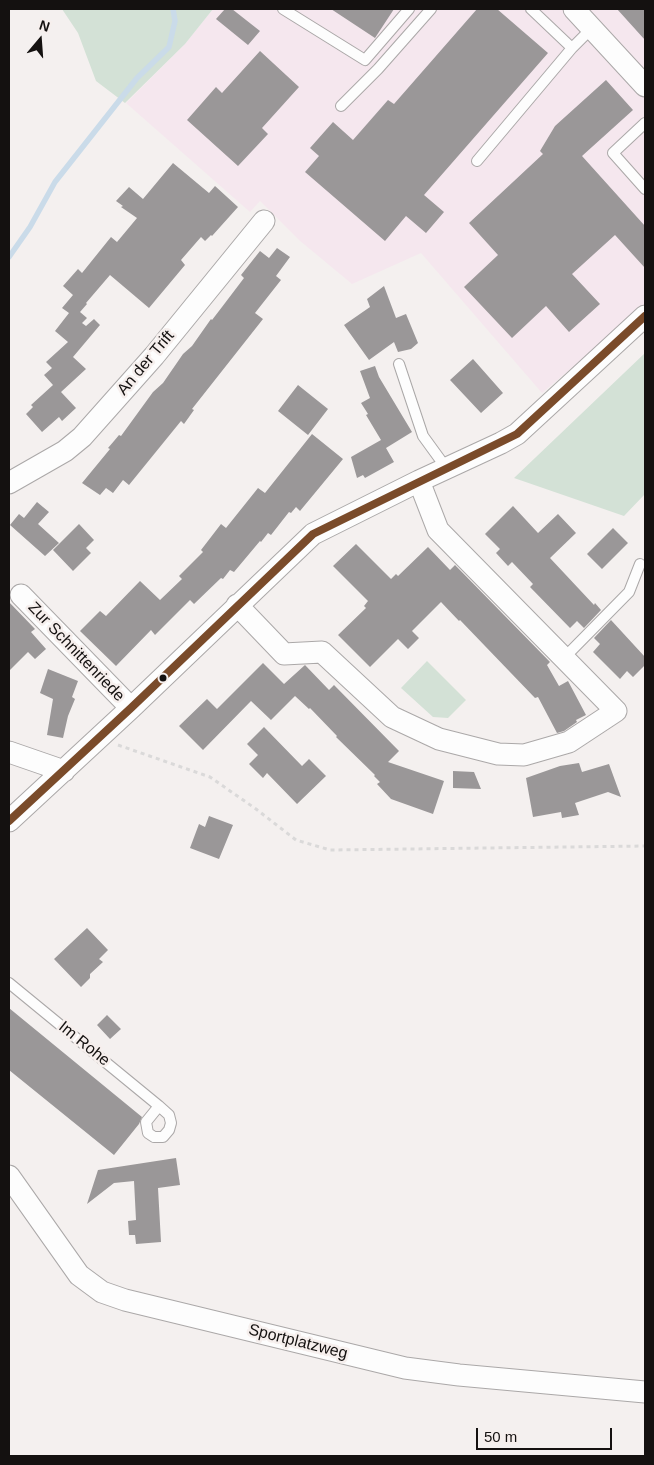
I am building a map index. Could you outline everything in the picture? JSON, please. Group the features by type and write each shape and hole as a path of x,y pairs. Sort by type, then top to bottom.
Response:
{"street":[{"path":"583,15 645,86"},
{"name":"An der Trift","path":"9,483 65,452 82,437 154,356 264,221"},
{"path":"9,821 131,708 313,534 517,434 645,316"},
{"path":"237,605 284,654 322,652 392,717 439,739 498,754 524,755 568,742 616,711 438,530 419,481"},
{"name":"Zur Schnittenriede","path":"20,595 131,708"},
{"path":"9,752 64,771"},
{"name":"Sportplatzweg","path":"9,1176 79,1275 102,1292 125,1300 405,1368 645,1392"}],"lane":[{"path":"283,9 365,60 409,9"},
{"path":"341,106 378,69 431,9"},
{"path":"531,9 572,48"},
{"path":"477,161 572,48 583,15"},
{"path":"645,123 614,153 645,189"},
{"path":"400,364 423,436 447,469"},
{"path":"564,658 629,592 640,564"},
{"name":"Im Rohe","path":"9,983 159,1106"}],"path":[{"path":"99,738 210,777 296,840 330,850 645,846"}],"shaded area":[{"path":"62,9 213,9 185,44 125,103 96,81 78,33"},
{"path":"213,9 645,9 645,306 542,393 421,253 352,284 299,240 260,201 250,212 126,103 185,44"},
{"path":"645,353 645,494 624,516 514,478"},
{"path":"427,661 466,700 448,718 433,717 401,688"}],"building":[{"path":"225,9 232,9 260,31 248,45 216,19"},
{"path":"331,9 394,9 375,38"},
{"path":"477,9 497,9 548,53 424,195 444,212 426,233 406,216 385,241 305,172 319,156 310,148 333,122 353,140 388,100 394,104"},
{"path":"617,9 645,9 645,40"},
{"path":"260,51 299,87 262,128 268,134 238,166 187,120 216,87 222,93"},
{"path":"606,80 633,110 582,156 645,226 645,268 615,235 572,274 600,304 569,332 546,306 512,338 464,287 498,255 469,223 543,154 540,151 555,126"},
{"path":"173,163 209,193 215,186 238,207 212,236 205,241 201,237 181,260 185,265 149,308 110,275 80,312 87,318 82,323 86,326 94,319 100,325 73,357 86,369 61,392 76,408 62,421 59,417 42,432 26,414 33,407 31,405 53,385 44,375 52,368 46,362 68,342 55,331 69,313 62,308 73,295 63,286 78,269 82,273 111,237 117,242 137,218 121,207 123,206 116,201 129,187 143,199"},
{"path":"277,248 290,257 276,276 281,280 255,313 263,319 192,409 194,410 184,424 181,421 129,485 123,480 113,493 106,488 100,495 82,483 222,307 244,278 241,275 260,251 269,258"},
{"path":"384,286 396,318 406,314 418,343 411,349 398,352 394,342 369,360 344,325 370,307 367,299"},
{"path":"473,359 503,393 481,413 450,380"},
{"path":"375,366 379,377 412,432 386,448 394,462 365,478 363,475 357,478 351,457 381,440 361,403 370,398 360,371"},
{"path":"298,385 328,409 308,435 278,411"},
{"path":"312,434 343,459 300,511 296,507 291,513 289,512 271,535 268,533 260,541 234,572 230,570 223,579 221,578 194,604 190,600 155,635 151,630 116,666 80,631 100,611 106,616 140,581 160,600 182,579 179,576 203,552 201,550 221,524 226,528 258,488 265,493"},
{"path":"37,502 49,512 38,524 59,543 45,556 10,525 19,514 24,518"},
{"path":"513,506 538,533 558,514 576,533 550,558 601,610 584,628 577,621 570,628 530,587 533,584 512,562 508,566 496,553 500,549 485,534"},
{"path":"79,524 94,540 86,548 91,553 73,571 53,550"},
{"path":"613,528 628,543 602,569 587,554"},
{"path":"356,544 391,579 396,574 398,576 428,547 450,570 455,565 550,662 547,665 559,686 568,681 586,715 576,720 577,722 564,731 557,733 538,697 535,698 441,602 412,631 419,638 408,649 398,639 370,667 338,635 366,608 364,606 368,601 333,566"},
{"path":"9,602 35,629 31,632 46,649 35,659 28,652 9,671"},
{"path":"611,620 645,657 645,665 633,677 627,671 620,679 593,652 600,644 594,638"},
{"path":"263,663 284,684 305,665 329,690 334,685 399,751 388,762 444,781 433,814 391,799 377,784 380,782 375,775 336,737 310,708 295,696 271,720 251,701 203,750 179,726 207,699 217,709"},
{"path":"48,669 78,681 72,697 75,699 68,716 63,738 47,735 53,699 40,693"},
{"path":"264,727 302,766 309,759 326,776 297,804 267,773 263,778 249,764 258,755 247,744"},
{"path":"579,763 582,772 609,764 621,797 608,792 575,803 579,815 562,818 561,812 533,817 526,778 560,766"},
{"path":"453,771 474,772 481,789 453,788"},
{"path":"209,816 233,825 219,859 190,848 199,824 205,827"},
{"path":"87,928 108,950 99,959 103,962 90,974 90,978 81,987 54,959"},
{"path":"9,1008 142,1117 139,1124 114,1155 9,1070"},
{"path":"107,1015 121,1029 110,1039 97,1025"},
{"path":"176,1158 180,1185 158,1188 161,1242 136,1244 135,1235 129,1235 128,1221 136,1220 134,1181 114,1183 87,1204 98,1170"}],"waterway":[{"path":"9,257 30,227 55,182 137,78 169,47 175,21 173,9"}],"transit line":[{"path":"9,821 131,708 313,534 517,434 645,316"}]}
